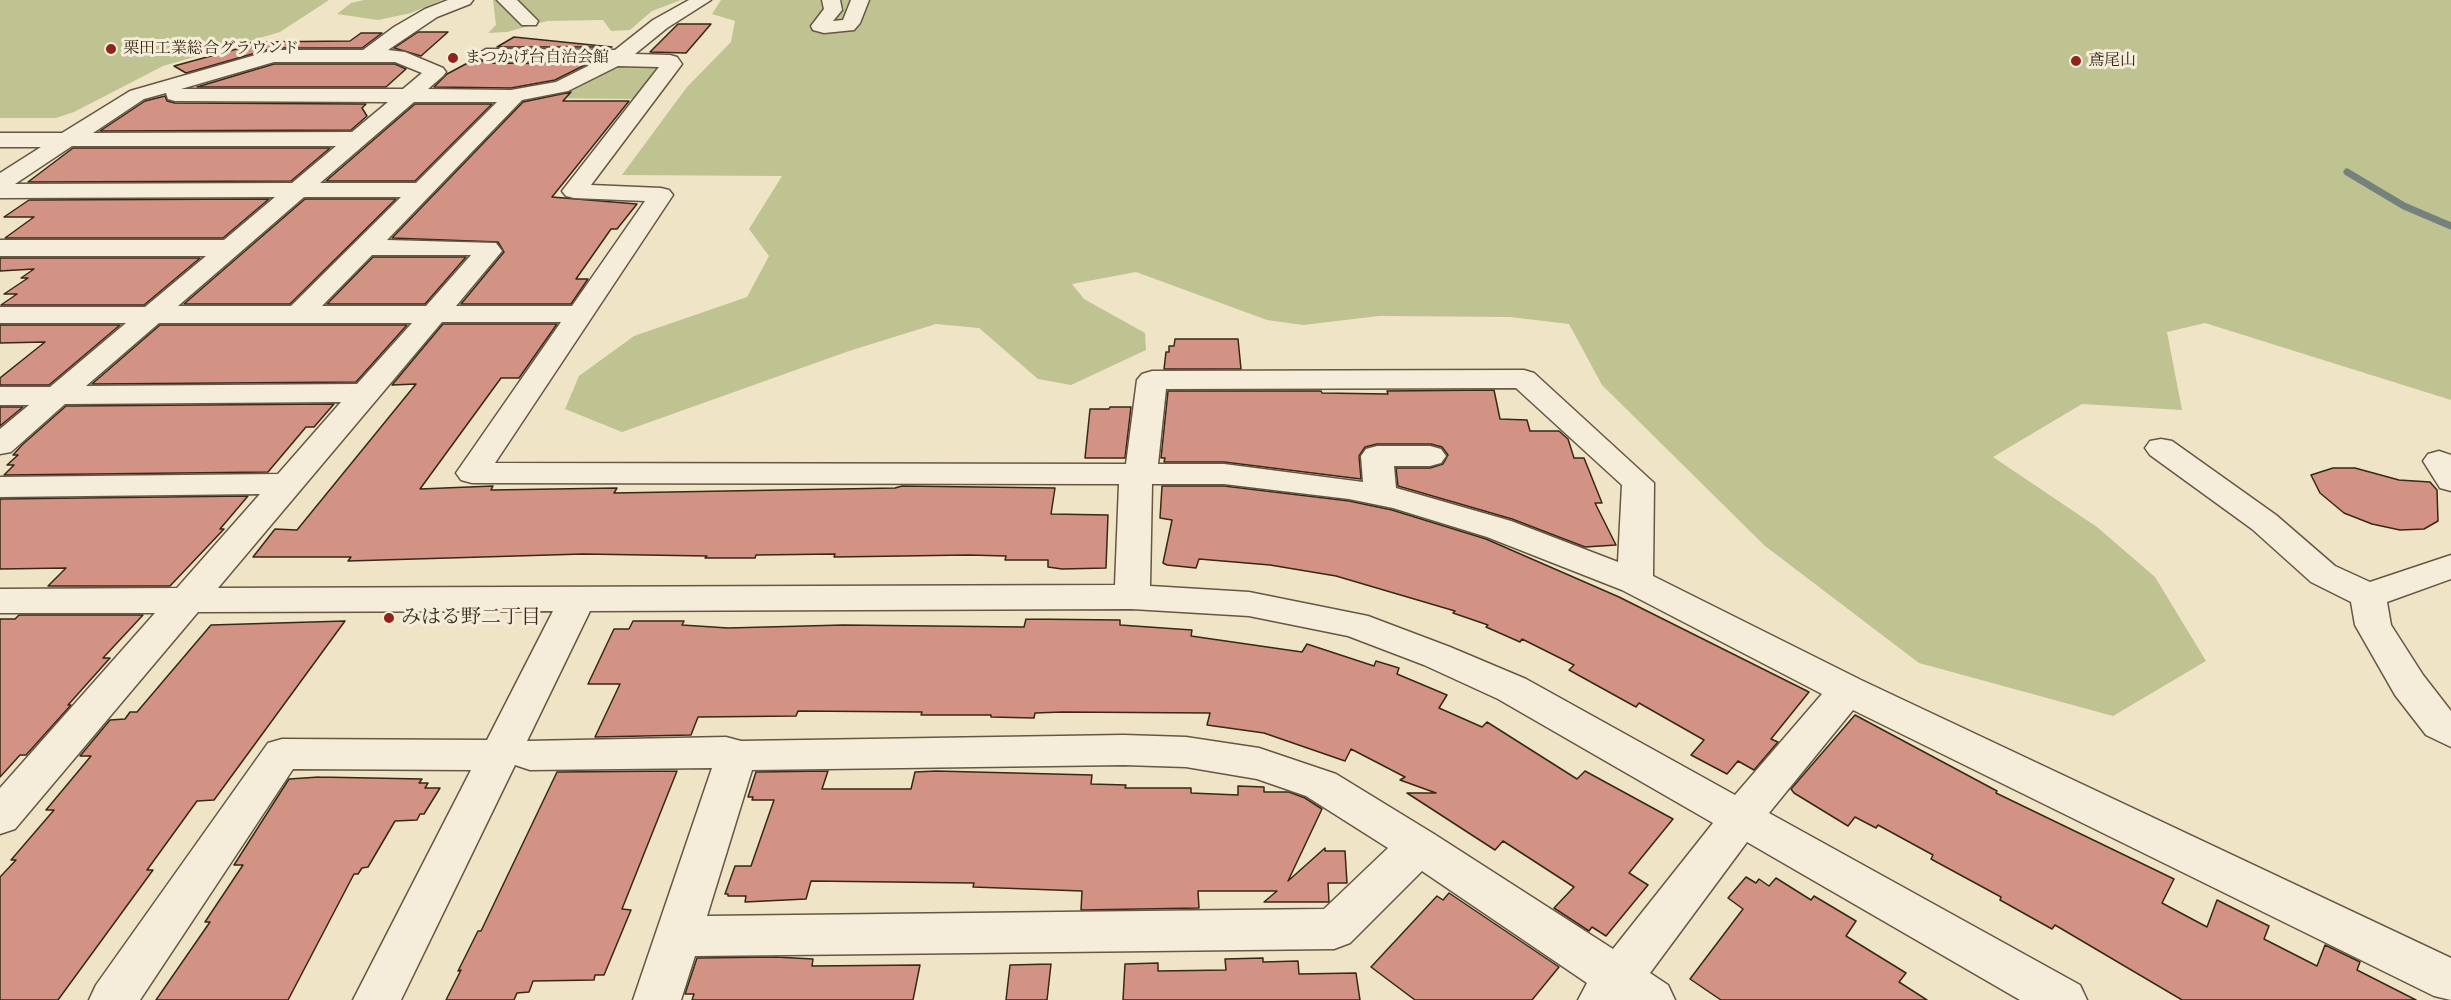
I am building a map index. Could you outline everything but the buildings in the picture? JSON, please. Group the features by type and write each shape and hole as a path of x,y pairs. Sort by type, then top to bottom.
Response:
{"street":[{"path":"368,56 417,21 464,0"},
{"path":"506,0 529,21"},
{"path":"137,95 511,96 561,87 617,58 660,24 702,0"},
{"path":"831,0 833,10 820,26 847,26 851,23 861,0"},
{"path":"486,55 617,58 670,61 672,64 574,191 658,193 661,195 472,473 1224,474 1349,489 1451,513 1499,529 1635,582 1847,690 2451,981"},
{"path":"0,183 137,95 273,56 398,56 434,69 436,72 0,445"},
{"path":"299,314 513,99 511,96"},
{"path":"0,140 357,139"},
{"path":"0,191 422,190"},
{"path":"0,817 489,251 487,248 368,247"},
{"path":"0,248 232,248"},
{"path":"0,315 581,314"},
{"path":"1132,597 1136,474 1142,467 1152,380 1524,380 1638,483 1635,582"},
{"path":"0,396 366,393"},
{"path":"2161,448 2264,522 2323,574 2368,596 2451,566"},
{"path":"1380,496 1377,456 1430,456"},
{"path":"0,487 289,484"},
{"path":"2368,596 2373,625 2409,684 2440,725 2451,732"},
{"path":"0,601 187,598 577,600 1132,597 1249,604 1355,625 1437,656 1512,689 2062,1000"},
{"path":"376,1000 515,755 577,600"},
{"path":"657,1000 735,760 746,755 1124,750 1186,752 1259,764 1321,785 1419,846 1624,993 1740,819 1847,690"},
{"path":"113,1000 282,754 515,755 726,752 735,760"},
{"path":"679,936 1334,929 1419,846"}],"green space":[{"name":"栗田工業総合グラウンド","path":"0,0 329,0 280,32 163,66 74,112 56,118 0,118"},
{"path":"364,0 442,0 411,13 378,20 337,14 351,3"},
{"path":"493,0 681,0 652,11 630,30 611,31 603,20 547,21 507,32 488,33 496,25"},
{"path":"721,0 2451,0 2451,400 2205,323 2167,332 2182,410 2082,404 1993,457 2097,527 2155,577 2206,661 2113,716 1919,663 1765,546 1602,385 1569,324 1510,317 1379,316 1303,325 1267,320 1136,272 1072,284 1084,299 1145,333 1146,350 1071,385 1038,379 979,328 936,324 849,351 622,432 565,409 579,376 634,336 747,297 769,256 749,229 782,176 622,175 687,87 731,42 735,21 712,14"},
{"path":"610,65 662,66 637,99 523,98"}],"waterway":[{"path":"2347,172 2404,206 2451,226"}],"place":[{"name":"栗田工業総合グラウンド","path":"111,49"},
{"name":"まつかげ台自治会館","path":"453,58"},
{"name":"鳶尾山","path":"2076,61"},
{"name":"みはる野二丁目","path":"389,618"}]}
